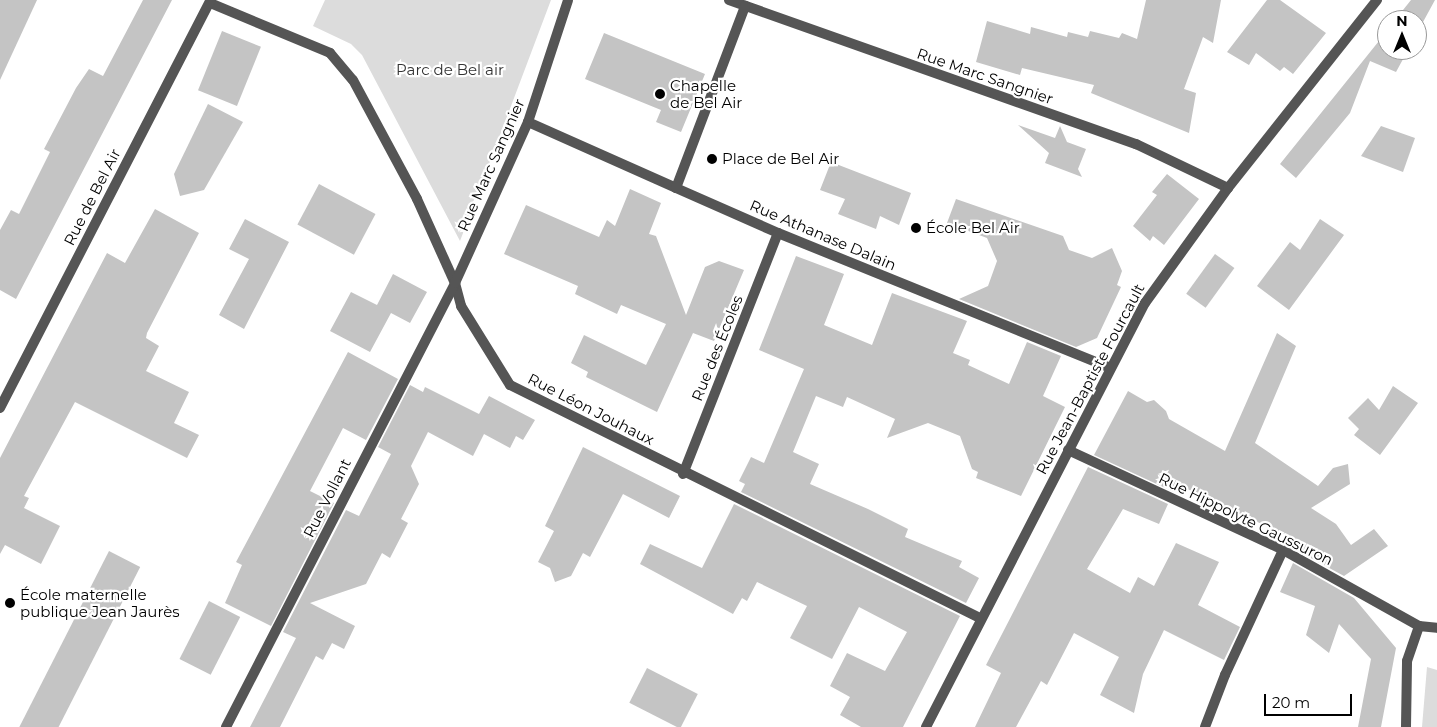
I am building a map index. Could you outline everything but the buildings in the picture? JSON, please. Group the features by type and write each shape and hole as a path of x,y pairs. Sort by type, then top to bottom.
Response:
{"street":[{"name":"Rue Marc Sangnier","path":"455,283 528,122 568,0"},
{"name":"Rue Marc Sangnier","path":"729,0 1136,144 1228,188"},
{"name":"Rue Jean-Baptiste Fourcault","path":"926,727 980,618 1144,304 1228,188 1377,0"},
{"name":"Rue Léon Jouhaux","path":"210,1 330,53 362,97 417,199 455,283 461,306 510,385 683,474 980,618"},
{"name":"Rue de Bel Air","path":"0,408 210,1"},
{"path":"676,188 745,6"},
{"name":"Rue Athanase Dalain","path":"528,122 778,233 1110,368"},
{"name":"Rue des Écoles","path":"683,474 778,233"},
{"name":"Rue Vollant","path":"226,727 455,283"},
{"name":"Rue Hippolyte Gaussuron","path":"1068,450 1283,550 1419,626 1437,628"},
{"path":"1205,727 1225,675 1283,550"},
{"path":"1406,727 1407,661 1419,626"}],"green space":[{"name":"Parc de Bel air","path":"325,0 551,0 460,241 362,55 351,44 313,26"},
{"path":"1427,667 1437,670 1437,727 1422,727"}],"place":[{"name":"Chapelle de Bel Air","path":"660,94"},
{"name":"Place de Bel Air","path":"712,159"},
{"name":"École Bel Air","path":"916,228"},
{"name":"École maternelle publique Jean Jaurès","path":"10,603"}]}
